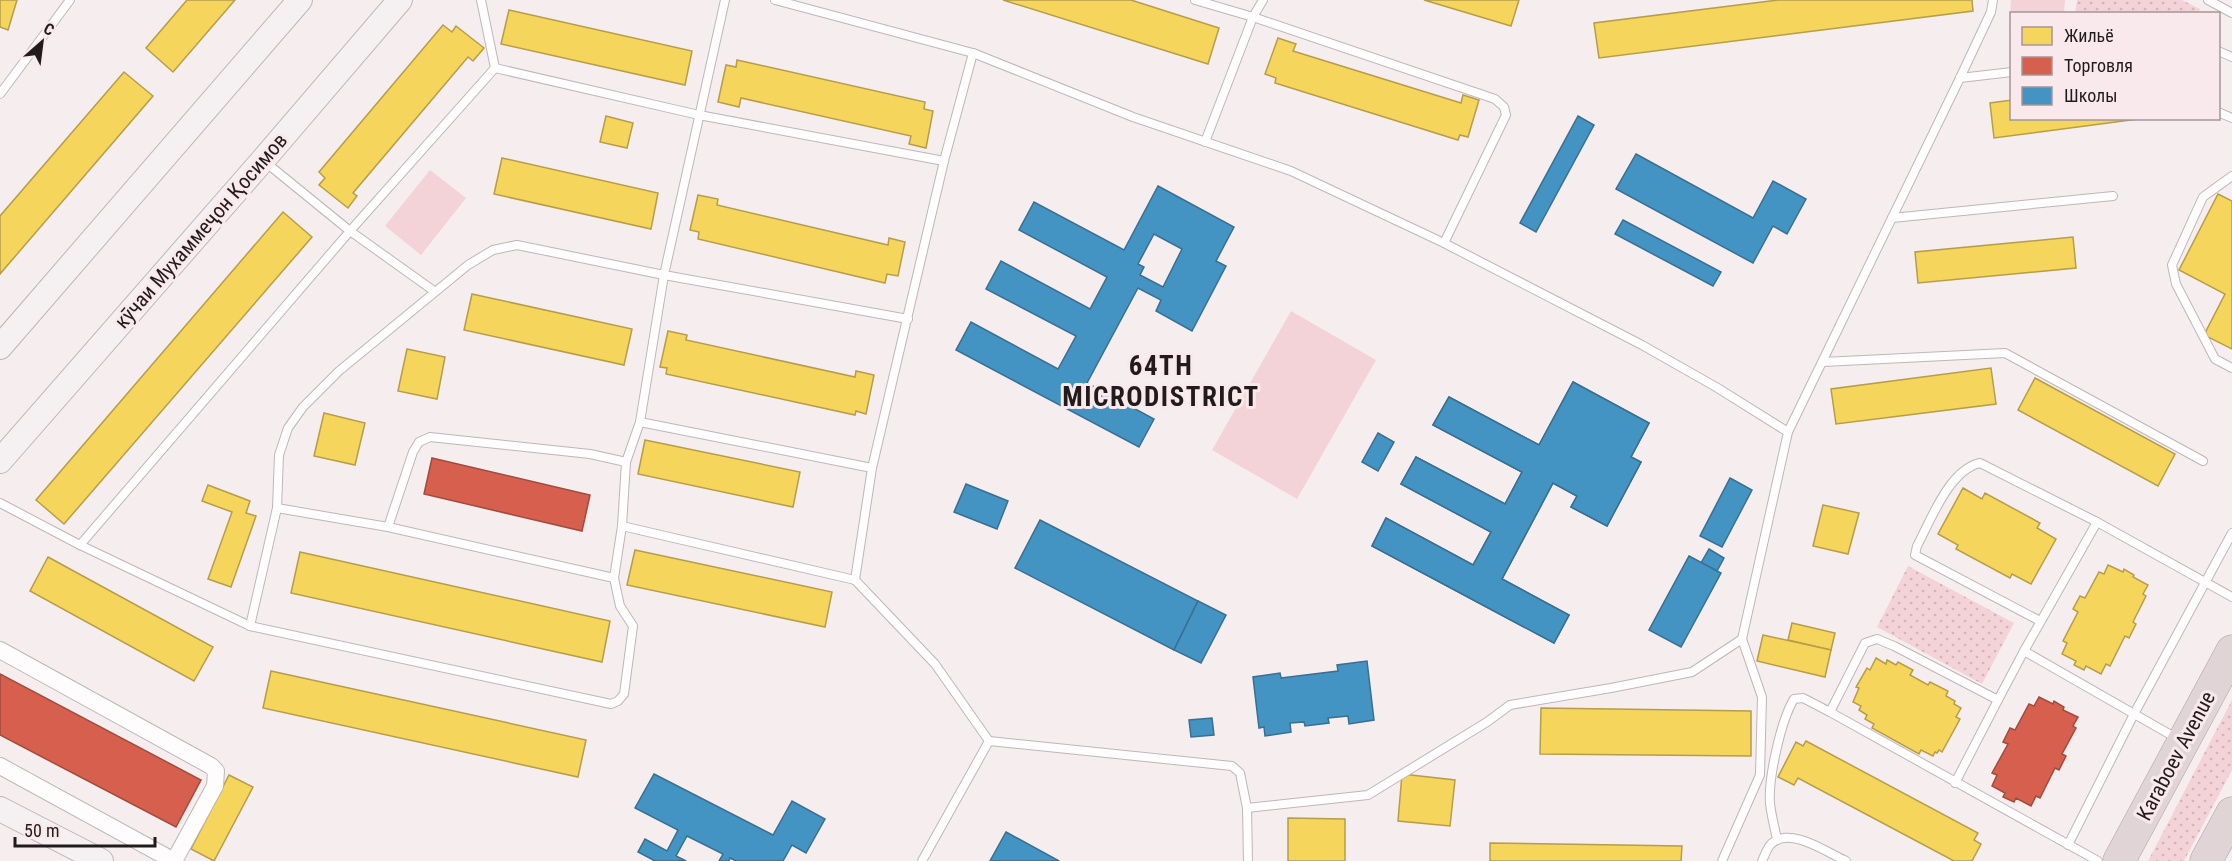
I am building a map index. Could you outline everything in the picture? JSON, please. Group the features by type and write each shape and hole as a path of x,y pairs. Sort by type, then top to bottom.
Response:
{"highway":[{"name":"Karaboev Avenue","path":"2119,861 2232,651"},
{"path":"2206,861 2232,813"}],"street":[{"path":"0,347 300,0"},
{"name":"кӯчаи Мухаммеҷон Қосимов","path":"0,461 400,0"},
{"path":"0,650 211,766 216,771 215,786 174,861 0,766"},
{"path":"0,809 101,861"}],"lane":[{"path":"0,94 5,80 70,0"},
{"path":"481,0 495,68"},
{"path":"0,503 80,545 250,626 611,704 618,701 624,694 633,626 620,606 614,578 622,526 626,462 640,422 664,275 725,0"},
{"path":"774,0 973,53 1133,117 1291,171 1444,243 1642,345 1716,387 1788,432"},
{"path":"1194,0 1253,17 1495,99 1504,107 1506,115 1444,243"},
{"path":"1205,142 1253,17 1263,0"},
{"path":"1722,861 1760,775 1762,697 1742,639 1788,432 1960,78 1991,12 1993,0"},
{"path":"2208,0 2232,13"},
{"path":"855,580 873,468 944,161 973,53"},
{"path":"495,68 699,115 944,161"},
{"path":"80,545 350,231 495,68"},
{"path":"1960,78 2010,72"},
{"path":"263,160 350,231 434,291"},
{"path":"2232,176 2203,197 2172,265 2176,284 2216,359 2232,368"},
{"path":"1892,218 2113,196"},
{"path":"250,626 277,507 279,454 288,428 303,407 339,371 434,291 468,265 493,250 517,245 664,275 908,319"},
{"path":"1822,362 2005,353 2203,461"},
{"path":"640,422 873,468"},
{"path":"388,527 412,452 419,442 430,437 590,454 626,462"},
{"path":"2040,621 1916,555 1917,546 1948,488 1969,465 1980,463 2097,522 2232,597"},
{"path":"277,507 388,527 614,578"},
{"path":"1955,783 2040,621 2097,522"},
{"path":"622,526 855,580 935,664 989,741 1232,766 1240,772 1247,808 1248,861"},
{"path":"2068,845 2134,714 2232,533"},
{"path":"1247,808 1368,795 1510,705 1692,672 1742,639"},
{"path":"1830,712 1865,643 1877,639 1998,700"},
{"path":"2024,651 2183,742"},
{"path":"1778,840 1770,804 1770,781 1787,711 1794,699 1803,699 2098,861"},
{"path":"922,861 989,741"},
{"path":"1760,775 1770,781"},
{"path":"1762,861 1769,845 1785,837 1797,838 1846,861"}],"shaded area":[{"path":"2011,0 2065,0 2064,12 2010,12"},
{"path":"2077,0 2182,0 2200,9 2199,12 2075,12"},
{"path":"430,170 466,198 421,255 385,226"},
{"path":"1291,311 1376,360 1297,499 1212,450"},
{"path":"1908,566 2014,623 1982,684 1877,627"},
{"path":"2232,700 2232,770 2184,861 2148,861"}],"building: Жильё":[{"path":"0,0 17,0 8,30 0,27"},
{"path":"187,0 235,0 173,72 146,48"},
{"path":"1003,0 1131,0 1219,28 1208,64"},
{"path":"1424,0 1519,0 1511,26"},
{"path":"1778,0 1972,0 1973,11 1599,58 1594,23"},
{"path":"509,10 692,51 685,85 501,44"},
{"path":"443,25 452,32 456,26 484,48 473,61 468,57 353,193 357,196 348,208 319,185 325,178 319,172"},
{"path":"1278,38 1296,44 1293,51 1461,103 1463,95 1479,100 1468,137 1460,135 1458,140 1275,83 1276,78 1265,74"},
{"path":"737,60 925,102 924,109 933,111 926,148 909,144 911,136 741,98 739,107 718,102 726,65 736,67"},
{"path":"124,72 153,96 0,274 0,216"},
{"path":"2010,100 2010,120 2131,120 1994,138 1990,103"},
{"path":"606,116 633,123 627,148 600,142"},
{"path":"502,158 658,193 651,229 494,194"},
{"path":"2218,194 2232,201 2232,349 2204,335 2225,294 2179,270"},
{"path":"698,195 718,199 717,205 888,245 889,238 905,242 898,276 887,274 885,283 698,239 699,232 690,230"},
{"path":"283,212 312,237 64,524 36,500"},
{"path":"2073,237 2076,268 1918,283 1915,252"},
{"path":"472,294 632,329 624,365 464,330"},
{"path":"668,331 687,335 686,340 855,377 856,371 874,375 866,414 856,411 855,415 666,374 667,368 660,367"},
{"path":"407,349 445,357 437,399 398,391"},
{"path":"1991,368 1996,404 1836,424 1831,389"},
{"path":"2035,378 2175,454 2158,486 2018,410"},
{"path":"324,413 365,423 355,465 314,456"},
{"path":"645,440 800,472 793,507 638,474"},
{"path":"208,485 250,501 246,513 256,516 231,587 208,579 232,512 202,501"},
{"path":"1963,488 1982,499 1985,493 2040,523 2037,528 2056,539 2031,584 2012,574 2010,578 1956,549 1958,545 1938,534"},
{"path":"1823,505 1859,513 1848,554 1813,546"},
{"path":"635,550 832,592 825,627 627,585"},
{"path":"300,552 610,621 602,662 291,593"},
{"path":"48,557 213,647 194,681 30,591"},
{"path":"2108,565 2123,572 2124,569 2148,585 2143,594 2146,596 2133,622 2136,624 2129,638 2125,636 2110,666 2106,664 2101,674 2086,666 2084,670 2074,665 2076,661 2062,654 2067,643 2063,641 2078,612 2073,609 2080,596 2085,598 2099,572 2104,574"},
{"path":"1792,623 1835,633 1831,650 1788,640"},
{"path":"1763,635 1831,650 1825,677 1757,661"},
{"path":"1876,658 1886,664 1887,660 1896,665 1898,662 1913,670 1910,675 1928,685 1930,682 1948,691 1946,696 1961,708 1956,717 1960,719 1942,752 1939,750 1933,756 1921,750 1919,754 1872,728 1874,724 1865,719 1867,715 1859,710 1861,706 1853,702 1859,688 1856,687 1867,668 1870,670"},
{"path":"271,671 586,740 578,777 263,708"},
{"path":"1541,708 1751,711 1751,756 1540,754"},
{"path":"1806,741 1978,833 1974,840 1981,844 1972,861 1954,861 1798,778 1794,785 1778,777 1796,742 1803,746"},
{"path":"1402,774 1455,780 1450,826 1398,821"},
{"path":"229,775 253,787 214,861 191,849"},
{"path":"1288,818 1345,819 1345,861 1288,861"},
{"path":"1490,843 1682,846 1681,861 1490,861"}],"building: Торговля":[{"path":"432,458 590,495 582,531 424,494"},
{"path":"0,674 201,780 176,827 0,735"},
{"path":"2039,697 2053,704 2054,701 2064,707 2063,710 2078,717 2073,726 2076,728 2062,754 2066,756 2059,770 2055,768 2040,798 2036,796 2031,806 2016,798 2014,802 2003,797 2005,793 1992,786 1997,775 1992,773 2008,744 2003,742 2010,728 2015,730 2029,704 2034,706"}],"building: Школы":[{"path":"1578,116 1594,125 1536,232 1520,223"},
{"path":"1636,154 1753,218 1773,181 1806,199 1787,234 1773,226 1753,263 1616,189"},
{"path":"1158,186 1234,227 1216,261 1226,266 1192,331 1156,311 1161,300 1138,288 1087,383 1154,419 1139,447 956,350 971,322 1058,369 1076,336 986,289 1001,261 1090,309 1107,277 1019,230 1034,202 1124,250","holes":["1154,234 1182,249 1163,287 1140,275 1144,267 1138,264"]},
{"path":"1623,220 1721,272 1713,286 1615,234"},
{"path":"1573,382 1649,423 1631,457 1641,462 1607,526 1571,507 1577,496 1553,483 1502,579 1569,615 1554,643 1372,546 1386,518 1473,565 1491,532 1401,484 1416,457 1505,504 1522,472 1433,425 1449,397 1539,445","holes":["1577,429 1606,444 1586,482 1563,471 1567,463 1562,459"]},
{"path":"1573,382 1649,423 1631,457 1641,462 1607,526 1571,507 1577,496 1553,483 1502,579 1569,615 1554,643 1372,546 1386,518 1473,565 1491,532 1401,484 1416,457 1505,504 1522,472 1433,425 1449,397 1539,445"},
{"path":"1378,433 1394,442 1378,471 1362,462"},
{"path":"1730,478 1752,490 1722,547 1700,536"},
{"path":"966,484 1008,501 997,529 954,512"},
{"path":"1040,520 1198,601 1174,650 1015,568"},
{"path":"1709,549 1724,558 1717,571 1701,563"},
{"path":"1689,556 1721,573 1681,647 1649,630"},
{"path":"1198,601 1226,615 1201,663 1174,650"},
{"path":"1367,661 1374,720 1349,724 1348,716 1328,718 1329,723 1305,726 1304,722 1290,723 1291,732 1265,736 1264,727 1259,728 1253,677 1280,673 1281,678 1338,671 1337,665"},
{"path":"1212,718 1214,735 1191,737 1189,720"},
{"path":"654,774 773,835 792,801 825,819 806,853 792,845 783,861 736,861 730,858 729,861 719,861 723,854 687,836 676,856 686,861 655,861 638,852 645,839 667,851 678,830 635,808"},
{"path":"1006,832 1059,861 990,861"}],"district":[{"name":"64TH MICRODISTRICT","path":"1161,382"}]}
